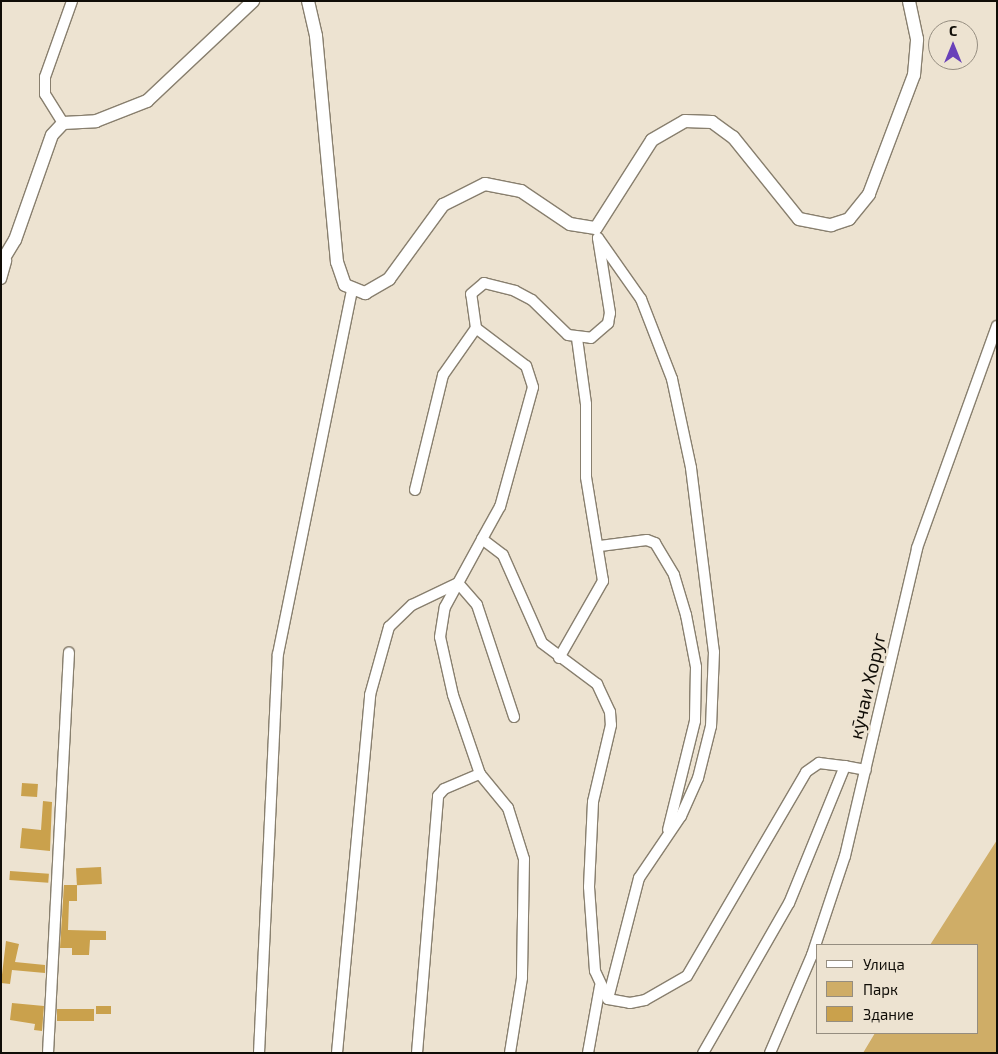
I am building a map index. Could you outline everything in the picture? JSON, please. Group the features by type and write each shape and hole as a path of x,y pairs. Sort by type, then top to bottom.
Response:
{"street":[{"path":"63,123 45,94 45,77 72,1"},
{"path":"1,280 3,262 52,135 63,123 96,122 147,101 253,1"},
{"path":"308,1 316,36 334,244 345,285 352,291 370,291 389,279 444,205 485,184 521,191 570,224 597,233 641,300 672,379 687,442 711,616 711,726 698,778 666,840 639,878 627,910 608,999"},
{"path":"415,490 444,375 476,328 471,294 476,287 494,283 532,300 568,335 577,338 599,334 610,313 597,233 652,140 671,126 699,120 733,136 799,219 831,225 849,219 869,194 914,75 917,39 909,1"},
{"path":"259,1053 278,654 352,291"},
{"name":"кӯчаи Хоруг","path":"770,1053 812,955 845,856 917,548 997,326"},
{"path":"476,328 526,366 533,388 500,507 445,607 440,637 453,695 480,774 512,816 524,859 522,978 510,1053"},
{"path":"559,658 598,594 603,568 585,470 586,404 577,338"},
{"path":"482,539 503,555 533,627 559,658 597,684 610,712 589,845 590,927 600,986 588,1053"},
{"path":"600,546 647,540 655,543 674,575 686,615 696,667 695,721 666,840"},
{"path":"458,582 476,604 514,717"},
{"path":"337,1053 370,695 382,642 398,616 458,582"},
{"path":"48,1053 69,653"},
{"path":"600,986 608,999 630,1003 646,1000 687,976 806,772 819,763 866,770"},
{"path":"703,1053 790,903 845,766"},
{"path":"417,1053 438,796 444,789 480,774"}],"green space":[{"path":"997,840 997,1053 863,1053 874,1034 978,1034 978,944 931,944"}],"building":[{"path":"22,783 38,784 37,797 21,796"},
{"path":"43,801 52,802 50,851 20,848 22,828 41,830"},
{"path":"101,867 102,884 77,885 76,868"},
{"path":"10,871 49,874 48,883 9,880"},
{"path":"64,885 77,885 77,901 69,901 68,930 106,931 106,940 90,940 89,955 72,955 72,948 60,948"},
{"path":"6,941 19,944 15,962 45,965 45,973 12,970 10,984 1,983"},
{"path":"12,1003 44,1006 42,1031 34,1030 35,1024 10,1020"},
{"path":"96,1006 111,1006 111,1014 96,1014"},
{"path":"57,1009 94,1009 94,1021 57,1021"}]}
